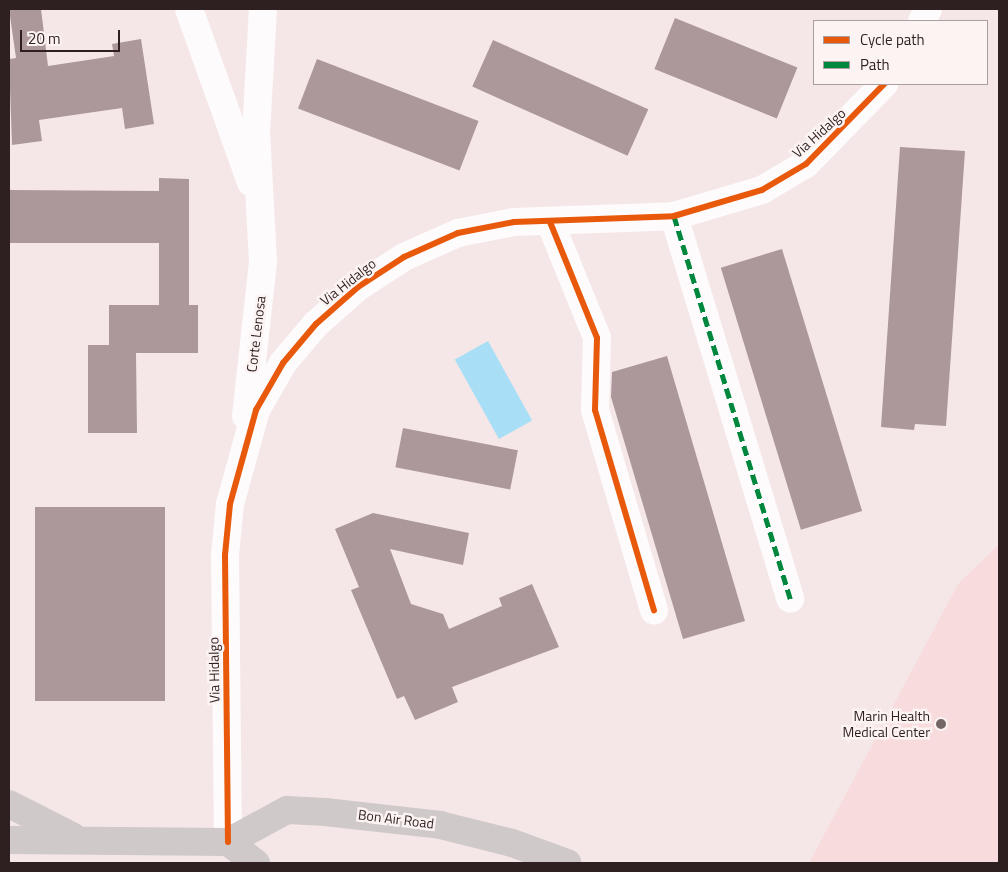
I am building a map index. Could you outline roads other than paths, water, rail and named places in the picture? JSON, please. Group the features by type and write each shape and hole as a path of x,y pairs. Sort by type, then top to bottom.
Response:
{"main road":[{"path":"9,804 82,841"},
{"name":"Bon Air Road","path":"9,840 228,842 287,810 369,814 474,832 566,863"},
{"path":"228,842 256,863"}],"street":[{"name":"Corte Lenosa","path":"189,9 263,214"},
{"name":"Corte Lenosa","path":"242,452 260,306 263,214 256,133 263,9"},
{"name":"Via Hidalgo","path":"228,842 225,555 242,452 256,410 283,363 316,324 358,287 404,257 458,233 514,222 674,216 762,190 806,164 883,85"},
{"path":"674,216 790,599"},
{"path":"550,222 597,338 595,410 654,611"}],"water":[{"path":"488,341 532,421 499,439 455,359"}],"place":[{"name":"Marin Health Medical Center","path":"941,724"}]}
